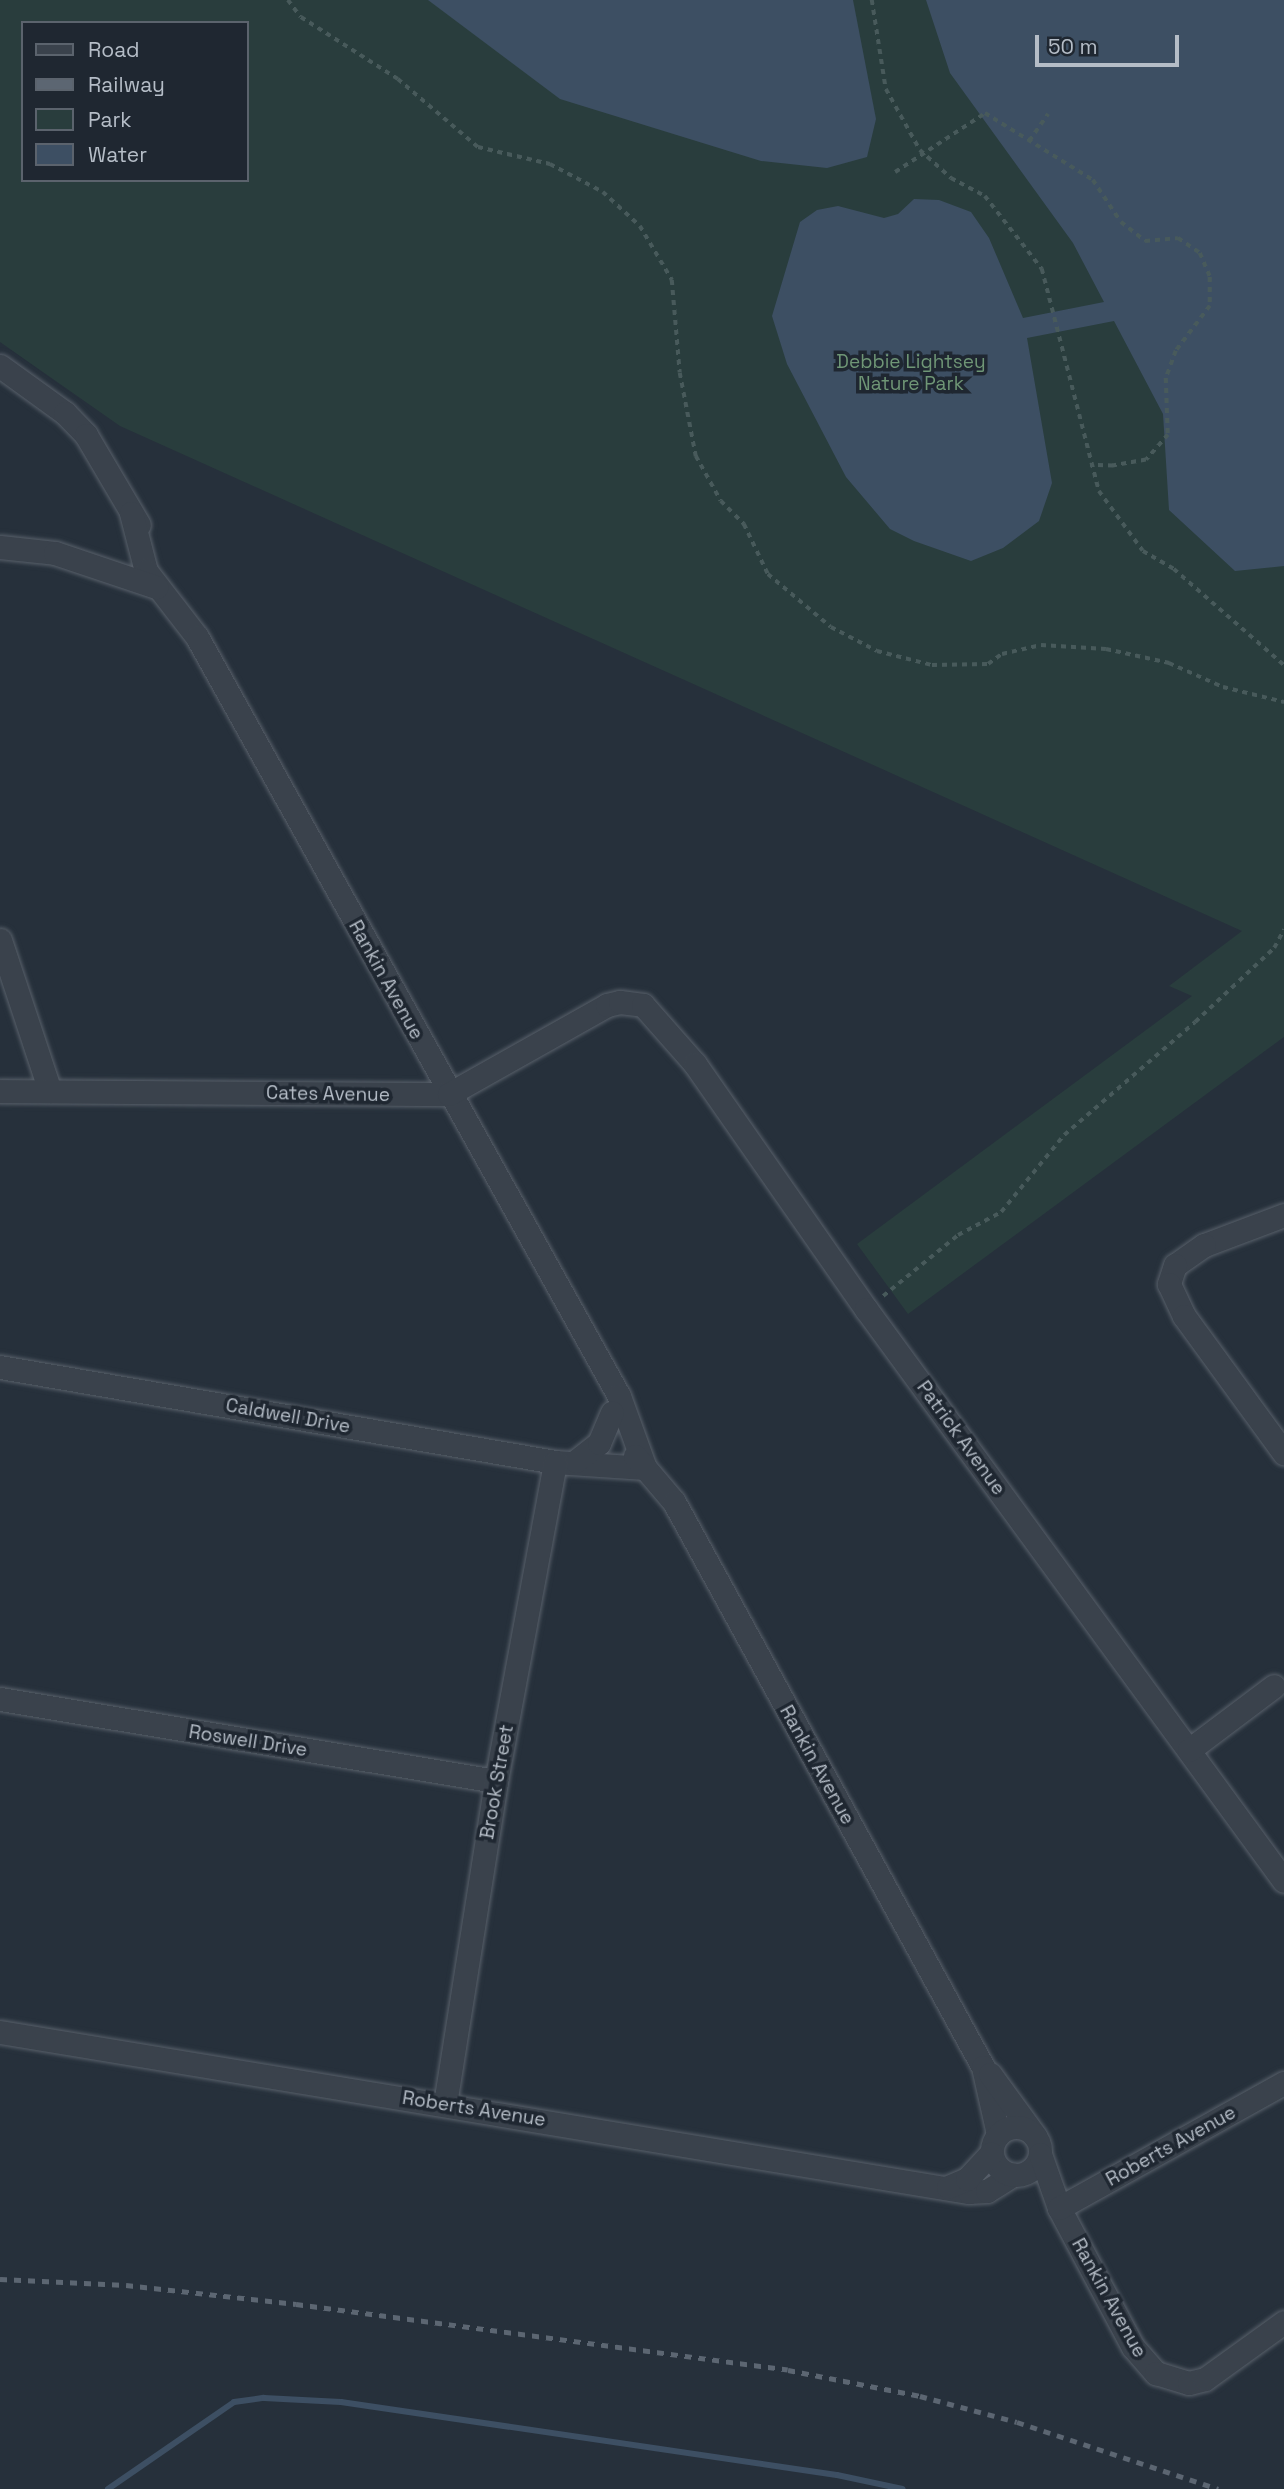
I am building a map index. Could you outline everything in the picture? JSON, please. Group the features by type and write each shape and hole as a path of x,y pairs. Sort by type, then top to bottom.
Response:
{"street":[{"name":"Rankin Avenue","path":"0,366 65,413 86,435 131,513 146,570 156,587 197,637 606,1379 618,1396 645,1468"},
{"path":"0,547 89,561 156,587"},
{"path":"0,940 50,1091"},
{"name":"Cates Avenue","path":"0,1091 449,1094 607,1005 632,1002"},
{"name":"Patrick Avenue","path":"632,1002 653,1012 674,1035 866,1309 1284,1881"},
{"path":"1284,1215 1221,1237 1175,1265 1169,1284 1184,1316 1284,1453"},
{"name":"Caldwell Drive","path":"0,1367 565,1462 645,1468"},
{"name":"Rankin Avenue","path":"606,1379 612,1413 624,1441 674,1502 983,2067 1017,2106 1038,2145 1059,2208 1143,2362 1168,2380 1189,2383 1205,2379 1284,2322"},
{"path":"565,1462 599,1443 612,1413"},
{"name":"Brook Street","path":"445,2104 496,1781 565,1462"},
{"path":"1189,1751 1274,1686"},
{"name":"Roswell Drive","path":"0,1699 496,1781"},
{"name":"Roberts Avenue","path":"0,2032 948,2187 986,2190 1016,2175"},
{"name":"Rankin Avenue","path":"983,2067 995,2143"},
{"name":"Roberts Avenue","path":"1059,2208 1284,2083"},
{"path":"948,2187 967,2179 995,2143 1013,2127 1038,2145 1035,2166 1016,2175 1001,2170 995,2143"},
{"name":"Rankin Avenue","path":"1016,2175 1059,2208"}],"path":[{"path":"288,0 301,17 398,79 478,147 550,164 603,192 640,226 672,280 680,373 696,456 721,502 744,524 768,574 831,627 877,651 932,665 988,664 1002,654 1041,645 1106,649 1169,663 1223,687 1284,702"},
{"path":"872,0 886,89 924,153 951,178 985,196 1042,269 1090,465 1099,491 1143,551 1174,569 1284,665"},
{"path":"895,172 985,113 1093,180 1121,222 1145,241 1178,238 1200,253 1210,277 1210,306 1176,351 1166,378 1168,435 1146,460 1113,466 1090,465"},
{"path":"1029,141 1048,114"},
{"path":"866,1309 958,1235 1001,1212 1064,1135 1195,1022 1274,947 1284,929"}],"green space":[{"name":"Debbie Lightsey Nature Park","path":"0,0 1284,0 1284,1037 908,1314 857,1244 1192,996 1169,986 1242,931 120,426 0,342"}],"water":[{"path":"428,0 853,0 876,119 867,157 827,168 761,161 560,99"},
{"path":"926,0 1284,0 1284,566 1235,571 1169,510 1163,414 1114,321 1027,338 1052,483 1039,521 1003,548 971,561 914,541 890,529 846,477 787,364 772,316 800,222 817,210 838,206 884,218 898,214 914,199 939,200 971,212 989,238 1023,318 1104,302 1073,243 950,73"}],"waterway":[{"path":"108,2489 234,2402 264,2398 341,2402 837,2475 903,2489"}],"railway":[{"path":"0,2279 126,2285 296,2304 788,2370 920,2396 1017,2422 1218,2489"}]}
